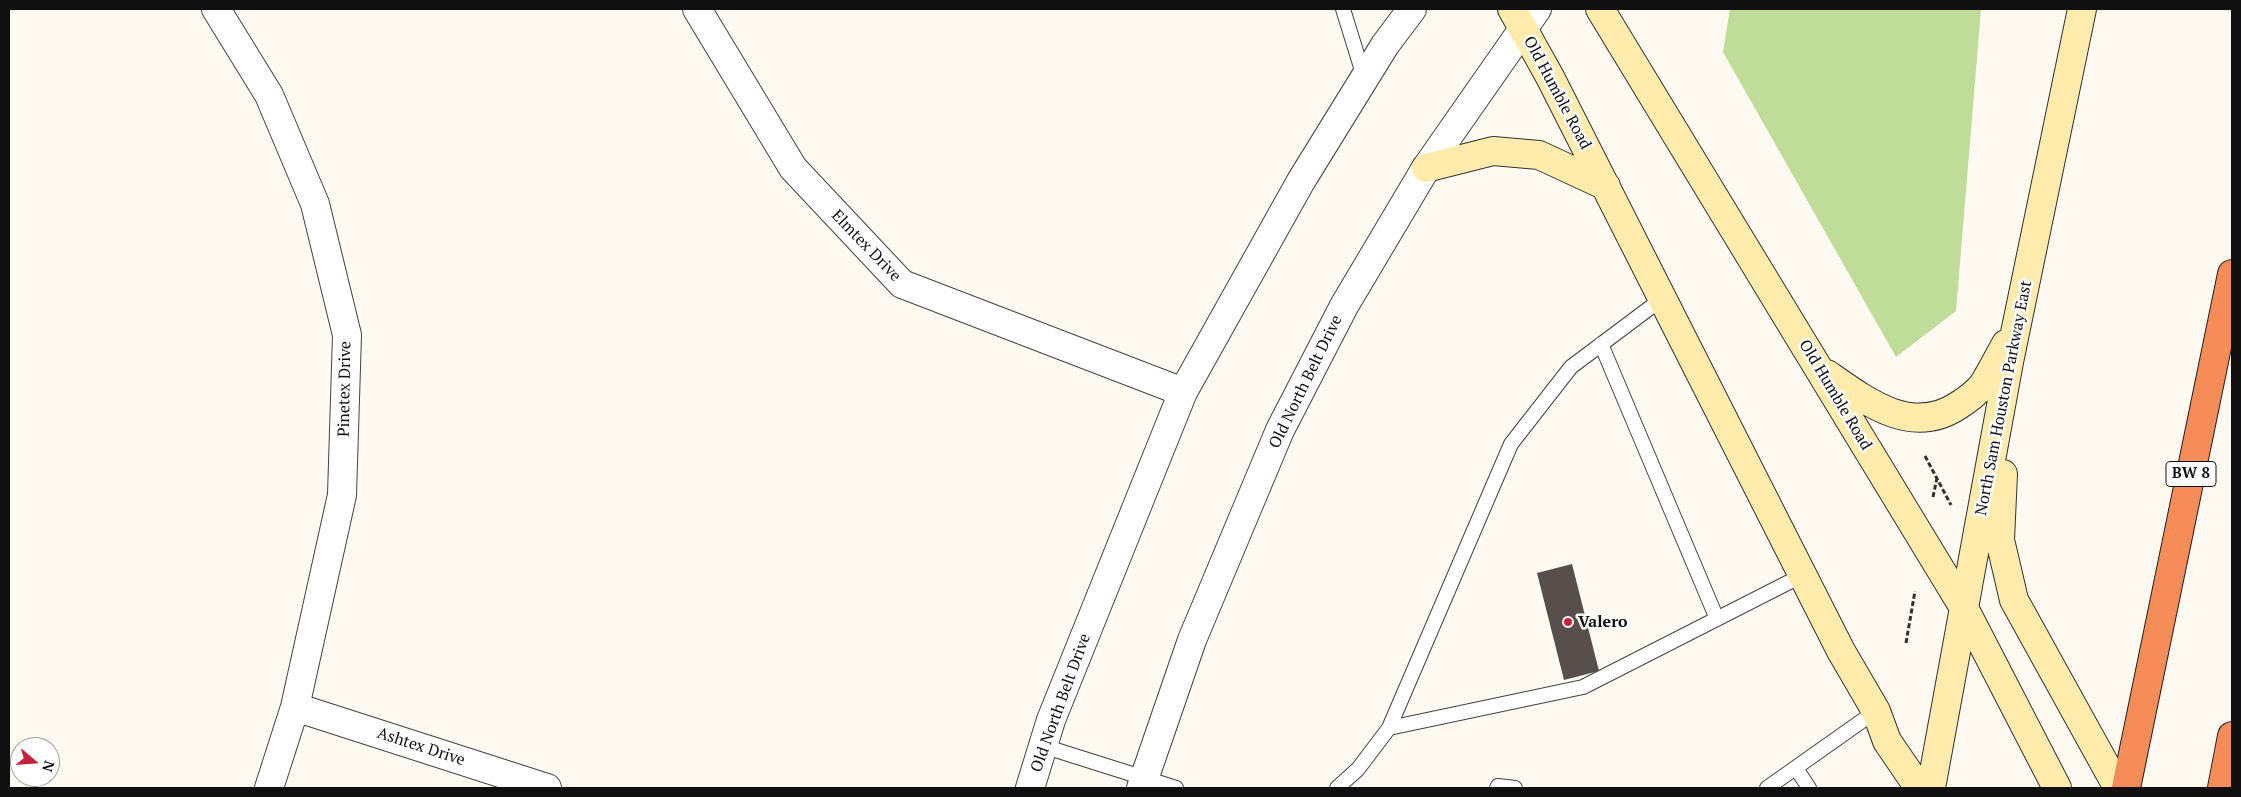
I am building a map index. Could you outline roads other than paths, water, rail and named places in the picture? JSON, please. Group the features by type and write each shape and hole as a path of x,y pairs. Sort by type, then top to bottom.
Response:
{"highway":[{"name":"BW 8","path":"2126,788 2232,274"},
{"path":"2222,788 2232,736"}],"main road":[{"name":"Old Humble Road","path":"1600,9 1964,608 2057,788"},
{"name":"North Sam Houston Parkway East","path":"1931,788 2009,362 2082,9"},
{"name":"Old Humble Road","path":"1524,15 1606,186 1841,651 1876,711 1887,741 1919,788"},
{"path":"1426,168 1493,151 1539,155 1606,186"},
{"path":"1820,369 1870,404 1903,416 1928,419 1946,414 1982,386 2018,324"},
{"path":"2009,362 2000,540 2014,600 2118,788"}],"street":[{"name":"Pinetex Drive","path":"216,9 269,95 315,204 347,335 342,495 295,707 268,788"},
{"name":"Elmtex Drive","path":"697,9 793,168 902,284 1183,392"},
{"name":"Old North Belt Drive","path":"1030,788 1051,720 1183,392 1301,181 1385,45 1412,9"},
{"name":"Old North Belt Drive","path":"1143,783 1192,640 1280,430 1344,306 1426,168 1524,15"},
{"name":"Ashtex Drive","path":"295,707 547,788"}],"lane":[{"path":"1343,9 1364,79"},
{"path":"1337,788 1358,769 1389,728 1511,444 1571,367 1663,298"},
{"path":"1601,344 1717,618"},
{"path":"1389,728 1583,686 1803,575"},
{"path":"1766,788 1876,711"},
{"path":"1043,746 1143,783 1176,788"},
{"path":"1796,768 1809,788"},
{"path":"1497,788 1498,786 1515,788"}],"place":[{"name":"Valero","path":"1568,622"}]}
